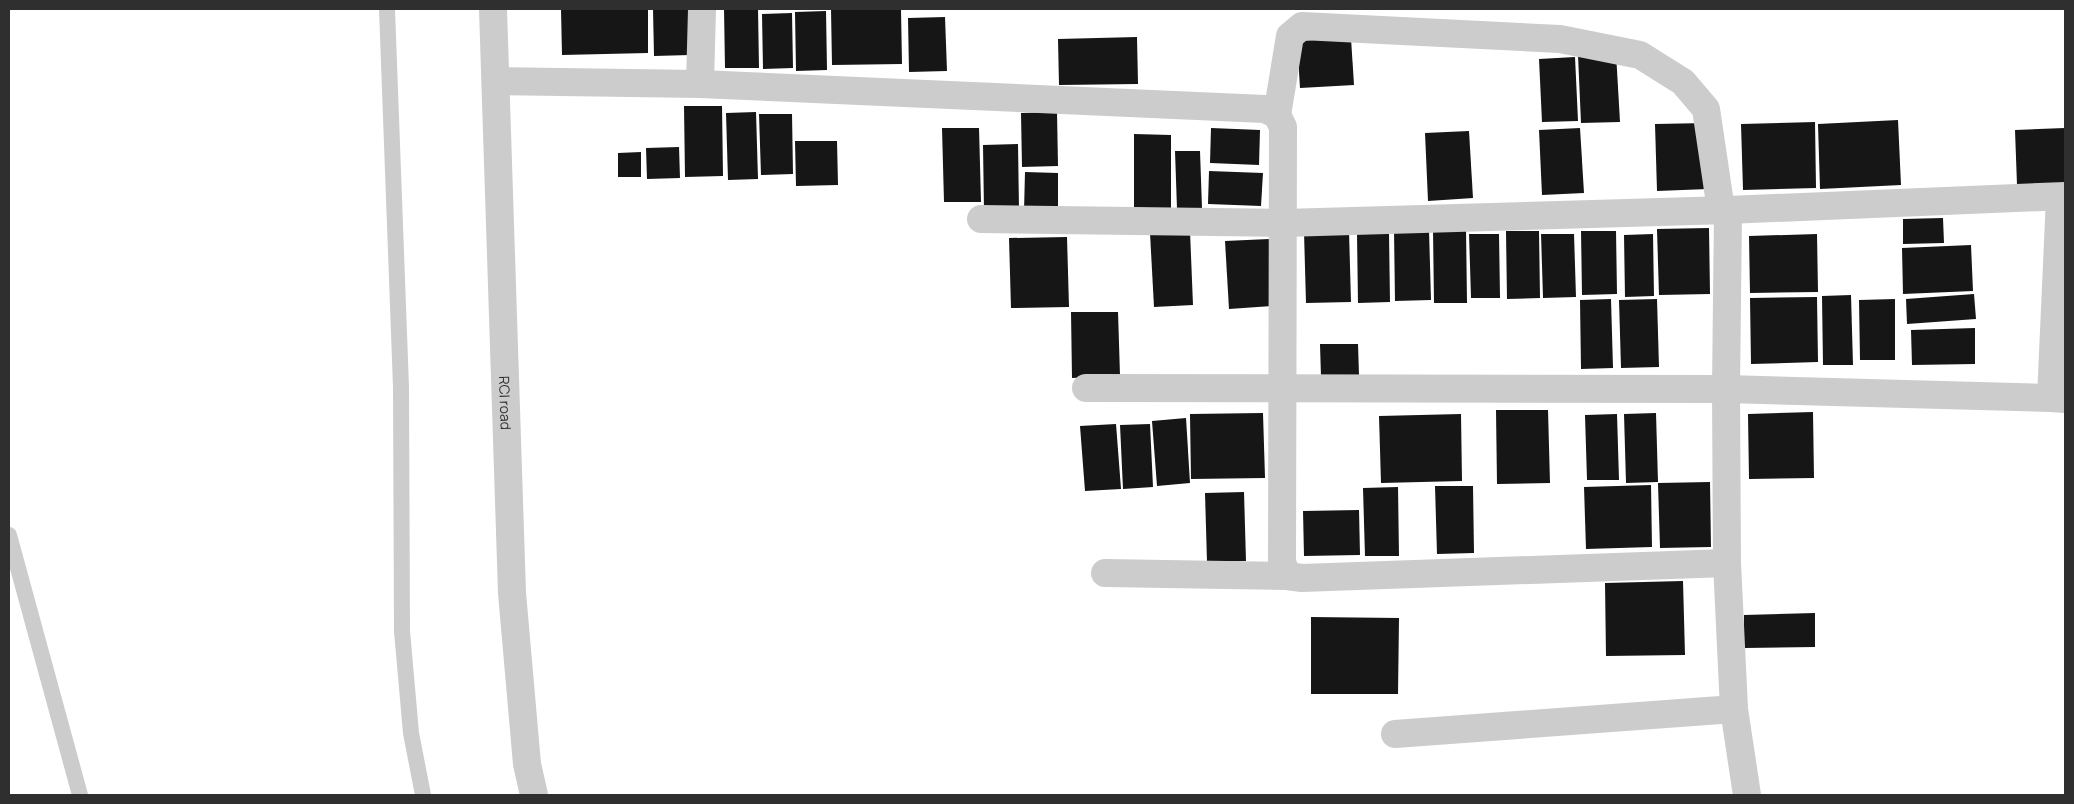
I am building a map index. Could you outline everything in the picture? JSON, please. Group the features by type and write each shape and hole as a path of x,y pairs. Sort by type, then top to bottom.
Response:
{"street":[{"name":"RCI road","path":"492,9 496,81 512,593 526,764 534,795"},
{"path":"700,84 702,9"},
{"path":"1287,576 1282,562 1283,127 1277,115 1290,36 1302,26 1560,39 1640,55 1683,82 1706,109 1725,210 1727,563 1734,709 1747,795"},
{"path":"496,81 700,84 1265,110 1277,115"},
{"path":"981,219 1284,223 1725,210 2062,196 2058,399 1726,389 1086,388"},
{"path":"1105,572 1287,576 1302,578 1727,563"},
{"path":"1395,734 1734,709"}],"lane":[{"path":"387,9 401,388 402,631 412,734 423,795"},
{"path":"9,535 80,795"}],"building":[{"path":"561,9 648,9 648,53 562,55"},
{"path":"653,9 689,9 690,55 654,56"},
{"path":"724,9 758,9 759,68 725,68"},
{"path":"831,9 901,9 902,64 832,65"},
{"path":"826,11 827,70 796,71 795,12"},
{"path":"792,13 793,68 763,69 762,14"},
{"path":"945,17 947,71 909,72 908,18"},
{"path":"1137,37 1138,84 1059,85 1058,39"},
{"path":"1351,38 1354,85 1300,88 1297,41"},
{"path":"1616,53 1620,122 1581,123 1578,55"},
{"path":"1575,57 1578,121 1542,122 1539,59"},
{"path":"684,106 722,106 723,176 685,177"},
{"path":"756,112 758,179 728,180 726,113"},
{"path":"1057,112 1058,166 1022,167 1021,113"},
{"path":"759,114 792,114 793,174 761,175"},
{"path":"1898,120 1901,185 1820,189 1818,124"},
{"path":"1815,122 1816,188 1743,190 1741,124"},
{"path":"1707,123 1708,189 1657,191 1655,124"},
{"path":"942,128 979,128 981,202 944,202"},
{"path":"1211,128 1260,130 1259,165 1210,163"},
{"path":"1580,128 1584,193 1542,195 1539,130"},
{"path":"2065,128 2065,184 2017,185 2015,130"},
{"path":"1469,131 1473,198 1428,201 1425,133"},
{"path":"1134,134 1171,135 1171,211 1134,211"},
{"path":"795,141 837,141 838,185 796,186"},
{"path":"1018,144 1019,210 984,211 983,145"},
{"path":"679,147 680,178 647,179 646,148"},
{"path":"1175,151 1200,151 1202,208 1177,209"},
{"path":"641,152 641,177 618,177 618,153"},
{"path":"1209,171 1263,173 1261,206 1208,204"},
{"path":"1025,172 1058,173 1058,212 1024,211"},
{"path":"1943,218 1944,243 1903,244 1903,219"},
{"path":"1466,228 1467,303 1434,303 1433,229"},
{"path":"1709,228 1710,294 1659,295 1657,229"},
{"path":"1394,230 1429,230 1431,300 1395,301"},
{"path":"1190,231 1193,305 1154,307 1150,233"},
{"path":"1349,231 1351,302 1306,303 1304,232"},
{"path":"1506,231 1539,231 1540,298 1507,299"},
{"path":"1581,231 1616,231 1617,294 1582,295"},
{"path":"1389,233 1390,302 1358,303 1357,234"},
{"path":"1469,234 1499,234 1500,298 1471,298"},
{"path":"1541,234 1574,234 1576,297 1543,298"},
{"path":"1653,234 1654,296 1625,297 1624,235"},
{"path":"1817,234 1818,292 1750,293 1749,236"},
{"path":"1067,237 1069,307 1011,308 1009,238"},
{"path":"1269,239 1273,306 1229,309 1225,241"},
{"path":"1971,245 1973,291 1903,294 1902,248"},
{"path":"1974,294 1976,319 1907,324 1906,299"},
{"path":"1851,295 1853,365 1823,365 1822,296"},
{"path":"1817,297 1818,362 1751,364 1750,298"},
{"path":"1611,299 1613,368 1581,369 1580,300"},
{"path":"1657,299 1659,367 1621,368 1619,300"},
{"path":"1895,299 1895,360 1860,360 1859,300"},
{"path":"1071,312 1118,312 1120,376 1072,378"},
{"path":"1975,328 1975,364 1912,365 1911,330"},
{"path":"1320,344 1358,344 1359,376 1321,377"},
{"path":"1496,410 1548,410 1550,483 1497,484"},
{"path":"1813,412 1814,478 1749,479 1748,414"},
{"path":"1263,413 1265,478 1191,479 1190,414"},
{"path":"1656,413 1658,482 1626,483 1624,414"},
{"path":"1461,414 1462,481 1381,483 1379,416"},
{"path":"1617,414 1619,480 1587,480 1585,415"},
{"path":"1186,418 1190,483 1157,486 1152,421"},
{"path":"1116,424 1121,489 1085,491 1080,426"},
{"path":"1150,424 1153,487 1123,489 1120,425"},
{"path":"1710,482 1711,547 1660,548 1658,483"},
{"path":"1651,485 1652,547 1586,549 1584,487"},
{"path":"1435,486 1473,486 1474,553 1437,554"},
{"path":"1398,487 1399,556 1365,556 1363,488"},
{"path":"1244,492 1246,561 1207,562 1205,493"},
{"path":"1359,510 1360,555 1304,556 1303,511"},
{"path":"1683,581 1685,655 1606,656 1605,583"},
{"path":"1815,613 1815,647 1744,648 1744,615"},
{"path":"1311,617 1399,618 1398,694 1311,694"}]}
